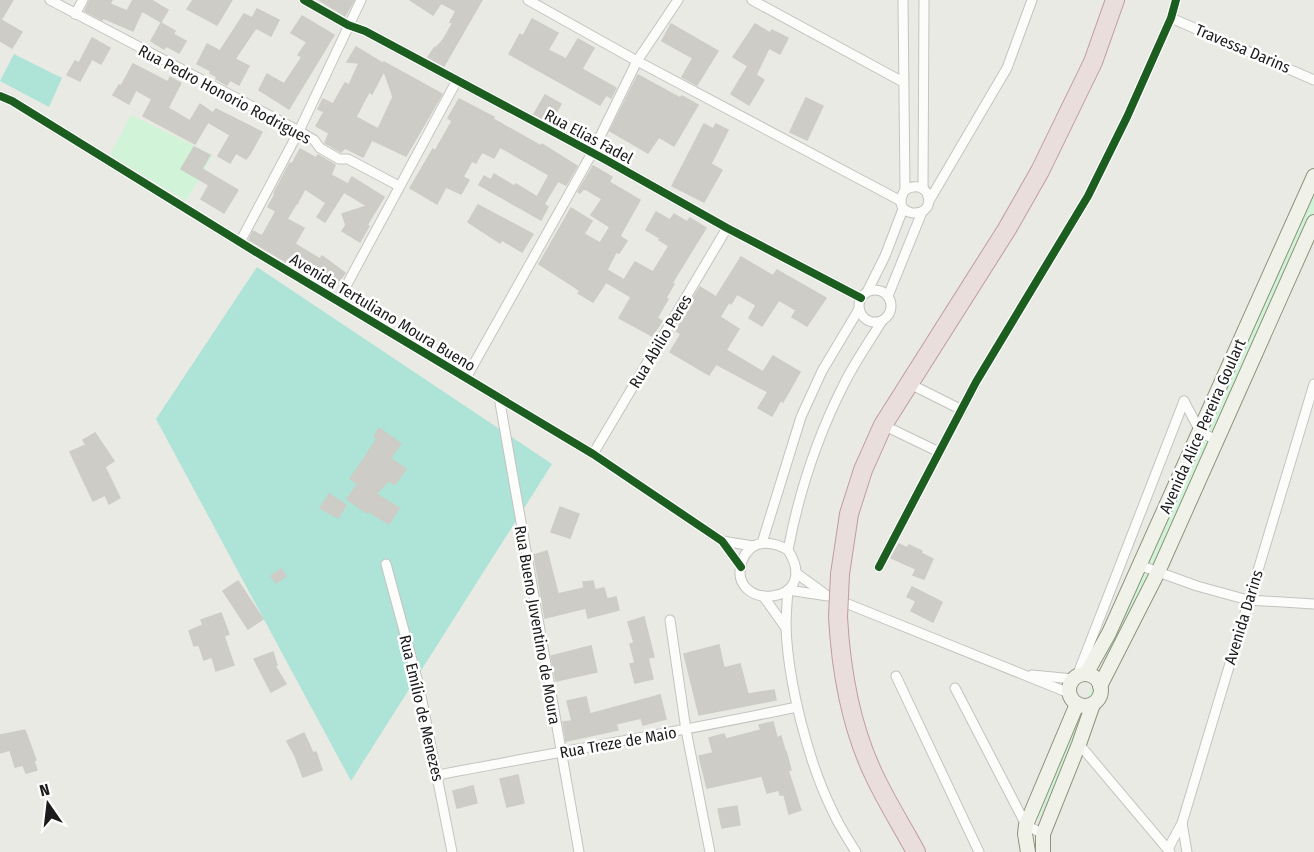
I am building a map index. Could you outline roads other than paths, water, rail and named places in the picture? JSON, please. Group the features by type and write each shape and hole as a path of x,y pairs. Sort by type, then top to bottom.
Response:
{"highway":[{"path":"916,852 873,774 845,688 838,617 840,574 849,514 863,470 883,425 1007,229 1040,171 1093,63 1115,0"}],"street":[{"name":"Rua Pedro Honorio Rodrigues","path":"50,0 314,140 320,148 339,159 348,159 399,186"},
{"path":"75,14 83,0"},
{"name":"Rua Elias Fadel","path":"304,0 861,298"},
{"path":"240,242 299,132 361,0"},
{"path":"528,0 902,205 909,213 922,212"},
{"path":"466,378 592,153 636,61 678,0"},
{"path":"752,0 903,82"},
{"path":"903,0 905,190"},
{"path":"923,189 924,0"},
{"path":"888,296 922,212 1007,68 1032,0"},
{"path":"879,567 962,410 1023,302 1088,196 1127,117 1171,18 1176,0"},
{"name":"Travessa Darins","path":"1171,18 1314,80"},
{"path":"338,301 456,82"},
{"name":"Avenida Tertuliano Moura Bueno","path":"0,96 12,101 240,242 593,454 722,541 741,567"},
{"name":"Avenida Alice Pereira Goulart","path":"1079,676 1109,633 1314,176"},
{"path":"929,201 928,194 917,186 910,186 901,196 902,205 885,256 868,290 861,298 859,309 822,371 801,417 758,545 745,555 741,567 742,579 748,589 763,596 771,597 788,590 828,596 1024,674 1087,706 1093,704"},
{"name":"Avenida Alice Pereira Goulart","path":"1100,686 1158,572 1314,222"},
{"name":"Rua Abilio Peres","path":"593,454 727,228"},
{"path":"788,550 802,487 824,427 845,383 891,310 892,302 883,291 868,290"},
{"path":"859,309 867,320 882,321"},
{"path":"908,383 962,410"},
{"name":"Avenida Darins","path":"1169,850 1182,823 1314,384"},
{"name":"Rua Bueno Juventino de Moura","path":"499,397 579,852"},
{"path":"1028,852 1024,834 1026,825 1073,698 1070,684 1079,676 1184,400 1200,431 1217,441"},
{"path":"883,425 939,452"},
{"name":"Avenida Tertuliano Moura Bueno","path":"722,541 758,545"},
{"path":"758,545 777,544 788,550 795,561 796,573 788,590 786,628 797,707 813,762 832,812 856,852"},
{"name":"Rua Emílio de Menezes","path":"386,564 419,686 452,852"},
{"path":"1139,565 1197,586 1248,600 1314,604"},
{"path":"796,573 828,596"},
{"path":"763,596 786,628"},
{"path":"670,620 686,730 710,852"},
{"path":"1024,674 1092,676 1100,686 1098,699 1093,704 1042,834 1042,852"},
{"path":"896,676 979,852"},
{"path":"955,688 1026,825 1042,834"},
{"name":"Rua Treze de Maio","path":"438,775 560,751 686,730 797,707"},
{"path":"1078,744 1169,850"},
{"path":"1182,823 1187,852"}]}
